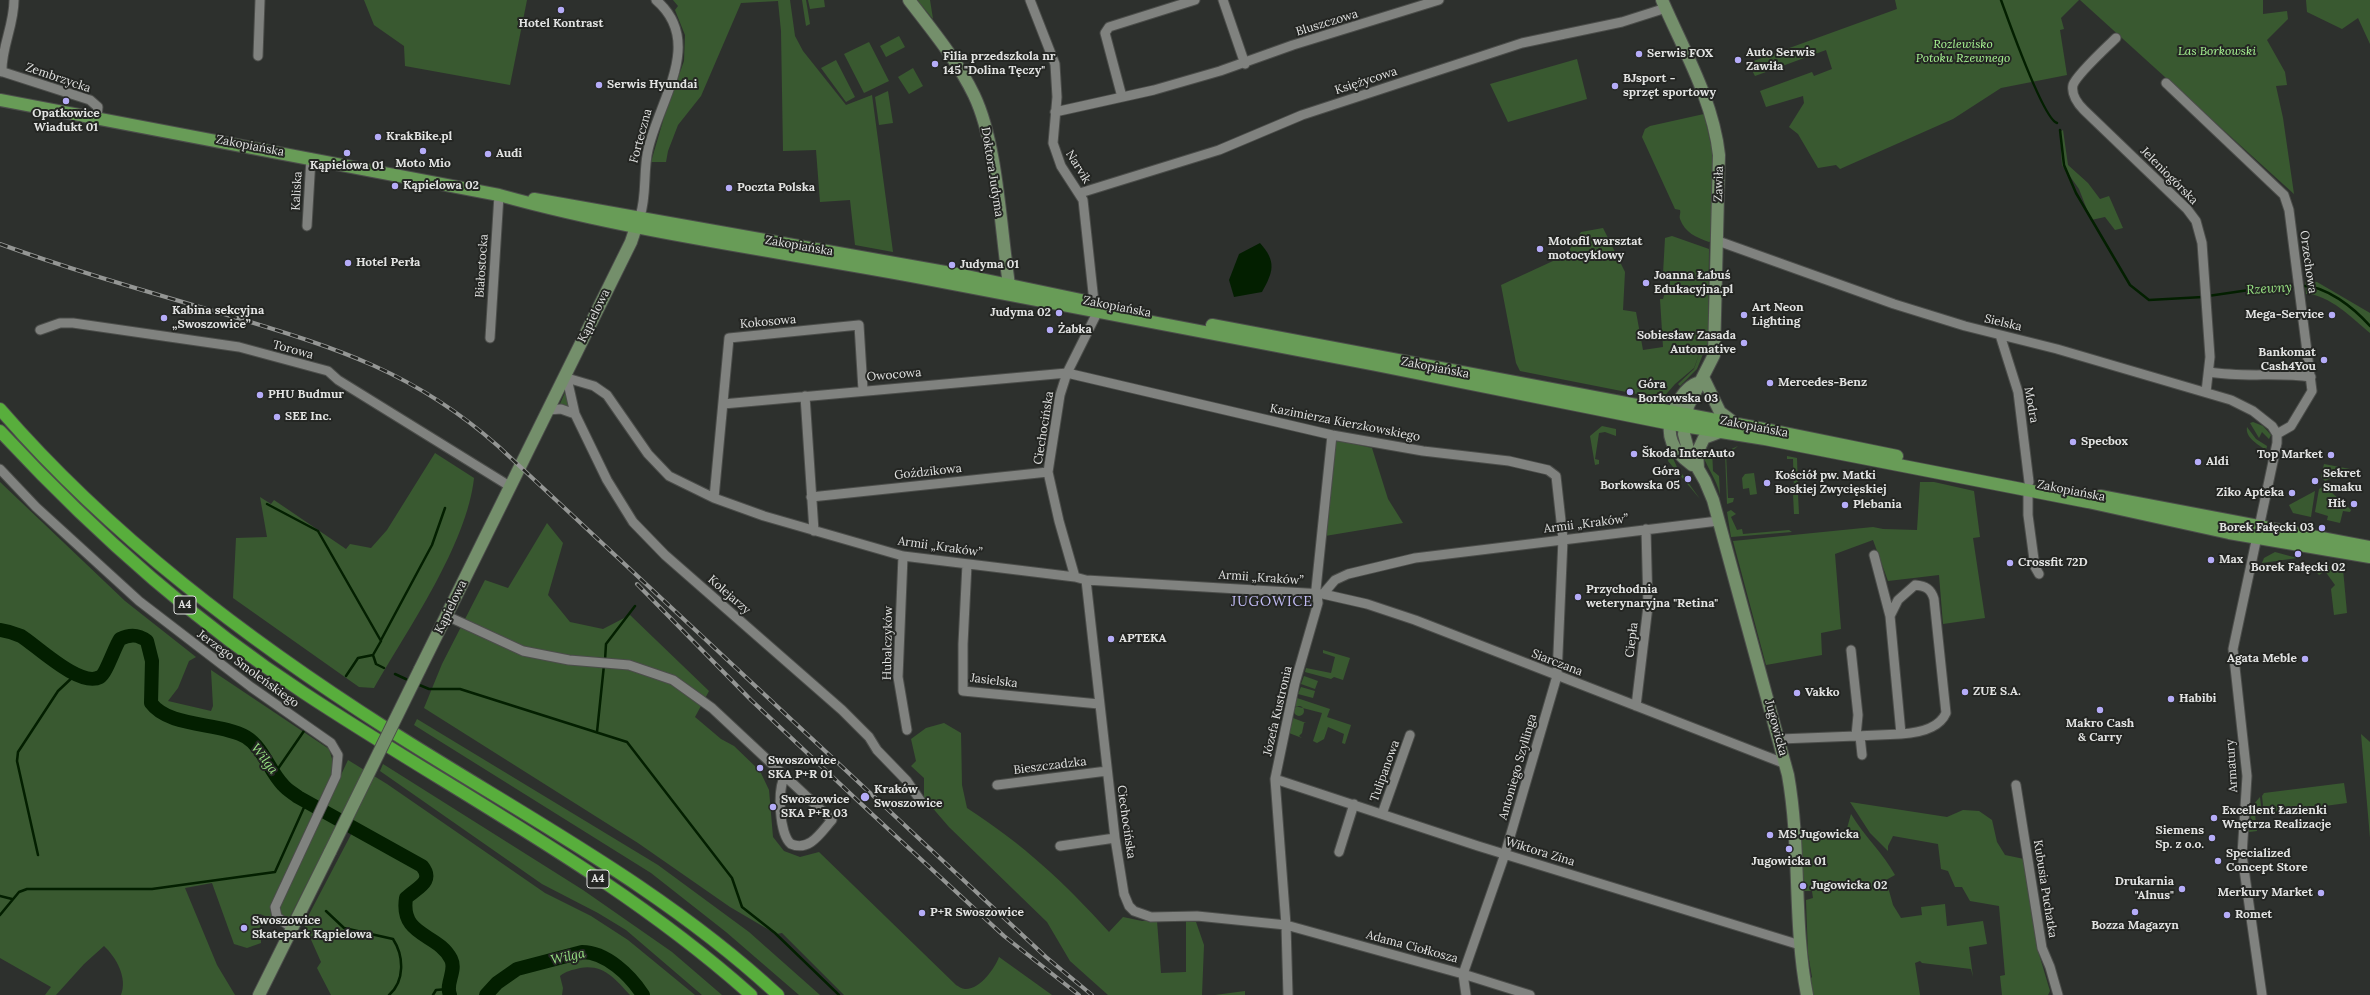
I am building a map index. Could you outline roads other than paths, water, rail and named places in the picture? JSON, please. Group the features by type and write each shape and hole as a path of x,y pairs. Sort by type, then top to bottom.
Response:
{"highway":[{"name":"A4","path":"0,409 68,479 122,530 192,590 249,635 318,684 389,730 564,836 637,883 716,943 778,995"},
{"name":"A4","path":"0,431 46,480 119,549 162,587 237,646 302,692 634,903 695,947 751,995"}],"main road":[{"name":"Zakopiańska","path":"0,100 97,117 499,195 549,209 638,222 1008,290 1673,418 1736,424 2029,486 2259,532 2370,557"},
{"name":"Zakopiańska","path":"1685,420 1720,432 2029,486"},
{"name":"Zakopiańska","path":"2259,532 2370,546"}],"street":[{"path":"1,71 1,61 13,22 14,0"},
{"path":"258,56 260,0"},
{"name":"Forteczna","path":"638,222 648,150 679,52 675,23 670,14 656,0"},
{"name":"Doktora Judyma","path":"909,0 960,68 975,96 984,123 990,149 1008,290"},
{"name":"Narvik","path":"1030,0 1055,64 1057,79 1056,112 1052,130 1055,156 1080,193 1085,209 1096,307"},
{"path":"1122,97 1105,33 1108,27 1195,0"},
{"path":"1224,0 1245,64"},
{"name":"Bluszczowa","path":"1056,112 1178,83 1245,64 1293,45 1439,0"},
{"name":"Księżycowa","path":"1080,193 1219,150 1302,115 1522,43 1622,22 1664,4"},
{"name":"Zawiła","path":"1664,4 1708,103 1716,131 1719,155 1714,355 1701,380 1685,420"},
{"name":"Jeleniogórska","path":"2116,38 2078,77 2073,85 2073,92 2077,103 2186,209 2196,221 2202,243 2206,297 2210,372 2206,392"},
{"name":"Zembrzycka","path":"1,71 90,100 98,107 97,117"},
{"name":"Orzechowa","path":"2166,83 2284,195 2289,210 2312,391 2291,426 2277,434"},
{"name":"Kaliska","path":"307,226 311,158"},
{"name":"Białostocka","path":"490,338 499,195"},
{"name":"Kąpielowa","path":"259,995 548,410 567,376 638,222"},
{"name":"Sielska","path":"1718,240 1894,304 2206,392 2236,402 2257,414 2272,426 2277,434"},
{"name":"Ciechocińska","path":"1075,577 1059,521 1048,472 1060,395 1067,373 1096,307"},
{"name":"Torowa","path":"40,330 60,323 73,323 179,337 239,347 328,371 338,380 511,487"},
{"name":"Kokosowa","path":"714,498 729,338 859,325 863,390"},
{"name":"Modra","path":"2000,334 2018,392 2029,486"},
{"path":"2210,372 2230,375 2275,373 2311,376"},
{"name":"Owocowa","path":"723,404 863,390 1067,373"},
{"name":"Kazimierza Kierzkowskiego","path":"1067,373 1332,434 1423,451 1509,461 1548,470 1556,476 1563,539"},
{"name":"Kolejarzy","path":"567,376 575,414 613,490 642,532 665,555 842,710 869,737 877,750 907,781 922,803"},
{"name":"Armii „Kraków”","path":"567,376 594,386 607,395 648,454 669,476 714,498 814,531 903,556 1075,577 1086,580 1320,594 1335,580 1348,574 1415,558 1718,521"},
{"path":"1701,380 1720,412 1736,424"},
{"name":"Zawiła","path":"1673,418 1691,386 1701,380"},
{"path":"805,396 814,531"},
{"path":"548,410 561,409 575,414"},
{"name":"Jugowicka","path":"1673,418 1671,441 1678,452 1699,471"},
{"name":"Jugowicka","path":"1685,420 1687,448 1709,490 1786,764 1794,816 1800,945 1807,995"},
{"name":"Jugowicka","path":"1699,471 1697,454 1700,444 1707,436 1720,432"},
{"name":"Józefa Kustronia","path":"1288,995 1286,925 1274,779 1295,683 1320,594 1332,434"},
{"path":"2259,532 2277,434"},
{"name":"Jerzego Smoleńskiego","path":"0,469 36,507 139,601 191,643 331,744 338,756 339,769 275,907 277,917 292,928"},
{"name":"Goździkowa","path":"811,497 1048,472"},
{"name":"Zakopiańska","path":"2029,486 2029,521 2036,567 2039,574"},
{"name":"Ciepła","path":"1636,706 1648,606 1646,529"},
{"name":"Armatury","path":"2259,532 2237,627 2233,656 2247,776 2242,855 2262,995"},
{"name":"Antoniego Szyllinga","path":"1466,995 1463,974 1505,854 1557,676 1563,539"},
{"path":"1874,555 1890,616 1901,734"},
{"name":"Hubalczyków","path":"903,556 898,677 906,730"},
{"name":"Jasielska","path":"967,564 963,644 964,692 1099,704"},
{"name":"Ciechocińska","path":"1086,580 1107,771 1126,901 1129,906 1140,914 1151,917 1197,916 1286,925"},
{"path":"1780,739 1901,734 1927,729 1943,718 1946,713 1932,592 1926,587 1915,585 1898,600 1890,616"},
{"name":"Siarczana","path":"1320,594 1367,604 1415,620 1786,764"},
{"path":"447,616 523,651 570,660 629,665 658,673 686,688 712,708 785,776 832,820 808,845 799,846 789,842 782,829 781,787 785,776"},
{"path":"1851,650 1858,715 1858,736 1862,755"},
{"name":"Tulipanowa","path":"1382,814 1410,736"},
{"name":"Bieszczadzka","path":"997,785 1107,771"},
{"name":"Wiktora Zina","path":"1274,779 1505,854 1800,945"},
{"name":"Kubusia Puchatka","path":"2016,785 2042,948 2050,967 2058,995"},
{"path":"1339,852 1354,804"},
{"path":"1060,846 1116,838"},
{"name":"Adama Ciołkosza","path":"1286,925 1463,974 1530,995"}],"waterway":[{"name":"Rzewny","path":"2001,0 2018,46 2043,105 2057,123"},
{"name":"Rzewny","path":"2060,130 2064,165 2076,193 2130,285 2149,300 2203,297"},
{"name":"Rzewny","path":"2301,286 2310,286 2329,293 2348,305 2370,326"},
{"name":"Rzewny","path":"2208,296 2256,289 2296,287"},
{"path":"267,504 318,531 381,641 373,655 376,664 384,668"},
{"path":"381,640 432,545 445,508"},
{"path":"605,660 606,644 635,606"},
{"name":"Wilga","path":"0,630 21,636 70,671 81,677 92,679 102,675 108,666 120,639 127,636 134,636 140,637 147,641 152,661 151,703 159,711 182,721 223,729 246,737 262,753 278,779 285,787 298,797 422,866 426,876 425,881 419,888 406,898 406,911 414,928 438,944 451,959 453,968 449,986 450,995"},
{"path":"346,676 358,658 373,655"},
{"path":"597,732 604,665"},
{"path":"38,855 17,761 18,752 58,691 76,674"},
{"path":"395,674 410,681"},
{"path":"417,684 429,689 460,689 627,742 732,878 742,907 775,933 839,995"},
{"path":"275,773 306,728"},
{"path":"0,915 19,892 27,889 152,889 275,872 306,803"},
{"path":"0,896 12,899"},
{"path":"326,911 344,928 393,939 397,946 401,960 401,968 398,983 389,995"},
{"name":"Wilga","path":"486,995 497,983 517,969 582,952 600,956 617,966 638,987 643,995"},
{"path":"433,995 436,990 448,989"}],"railway":[{"path":"0,244 87,273 234,317 342,352 405,381 436,399 498,446 1046,957 1092,995"},
{"path":"637,584 751,700 873,815 1004,936 1079,995"}],"place":[{"name":"Hotel Kontrast","path":"561,10"},
{"name":"Serwis FOX","path":"1639,54"},
{"name":"Auto Serwis Zawiła","path":"1738,60"},
{"name":"Filia przedszkola nr 145 \"Dolina Tęczy\"","path":"935,64"},
{"name":"Serwis Hyundai","path":"599,85"},
{"name":"BJsport - sprzęt sportowy","path":"1615,86"},
{"name":"Opatkowice Wiadukt 01","path":"66,101"},
{"name":"KrakBike.pl","path":"378,137"},
{"name":"Moto Mio","path":"423,151"},
{"name":"Kąpielowa 01","path":"347,153"},
{"name":"Audi","path":"488,154"},
{"name":"Kąpielowa 02","path":"395,186"},
{"name":"Poczta Polska","path":"729,188"},
{"name":"Motofil warsztat motocyklowy","path":"1540,249"},
{"name":"Hotel Perła","path":"348,263"},
{"name":"Judyma 01","path":"952,265"},
{"name":"Joanna Łabuś Edukacyjna.pl","path":"1646,283"},
{"name":"Judyma 02","path":"1059,313"},
{"name":"Art Neon Lighting","path":"1744,315"},
{"name":"Mega-Service","path":"2332,315"},
{"name":"Kabina sekcyjna „Swoszowice”","path":"164,318"},
{"name":"Żabka","path":"1050,330"},
{"name":"Sobiesław Zasada Automative","path":"1744,343"},
{"name":"Bankomat Cash4You","path":"2324,360"},
{"name":"Mercedes-Benz","path":"1770,383"},
{"name":"Góra Borkowska 03","path":"1630,392"},
{"name":"PHU Budmur","path":"260,395"},
{"name":"SEE Inc.","path":"277,417"},
{"name":"Specbox","path":"2073,442"},
{"name":"Škoda InterAuto","path":"1634,454"},
{"name":"Top Market","path":"2331,455"},
{"name":"Aldi","path":"2198,462"},
{"name":"Góra Borkowska 05","path":"1688,479"},
{"name":"Sekret Smaku","path":"2315,481"},
{"name":"Kościół pw. Matki Boskiej Zwycięskiej","path":"1767,483"},
{"name":"Ziko Apteka","path":"2292,493"},
{"name":"Hit","path":"2354,504"},
{"name":"Plebania","path":"1845,505"},
{"name":"Borek Fałęcki 03","path":"2322,528"},
{"name":"Borek Fałęcki 02","path":"2298,554"},
{"name":"Max","path":"2211,560"},
{"name":"Crossfit 72D","path":"2010,563"},
{"name":"Przychodnia weterynaryjna \"Retina\"","path":"1578,597"},
{"name":"APTEKA","path":"1111,639"},
{"name":"Agata Meble","path":"2305,659"},
{"name":"ZUE S.A.","path":"1965,692"},
{"name":"Vakko","path":"1797,693"},
{"name":"Habibi","path":"2171,699"},
{"name":"Makro Cash & Carry","path":"2100,710"},
{"name":"Swoszowice SKA P+R 01","path":"760,768"},
{"name":"Kraków Swoszowice","path":"865,797"},
{"name":"Swoszowice SKA P+R 03","path":"773,807"},
{"name":"Excellent Łazienki Wnętrza Realizacje","path":"2214,818"},
{"name":"MS Jugowicka","path":"1770,835"},
{"name":"Siemens Sp. z o.o.","path":"2212,838"},
{"name":"Jugowicka 01","path":"1789,849"},
{"name":"Specialized Concept Store","path":"2218,861"},
{"name":"Jugowicka 02","path":"1803,886"},
{"name":"Drukarnia \"Alnus\"","path":"2182,889"},
{"name":"Merkury Market","path":"2321,893"},
{"name":"Bozza Magazyn","path":"2135,912"},
{"name":"P+R Swoszowice","path":"922,913"},
{"name":"Romet","path":"2227,915"},
{"name":"Swoszowice Skatepark Kąpielowa","path":"244,928"}],"district":[{"name":"JUGOWICE","path":"1272,602"}],"park label":[{"name":"Rozlewisko Potoku Rzewnego","path":"1963,52"},
{"name":"Las Borkowski","path":"2217,52"}]}
